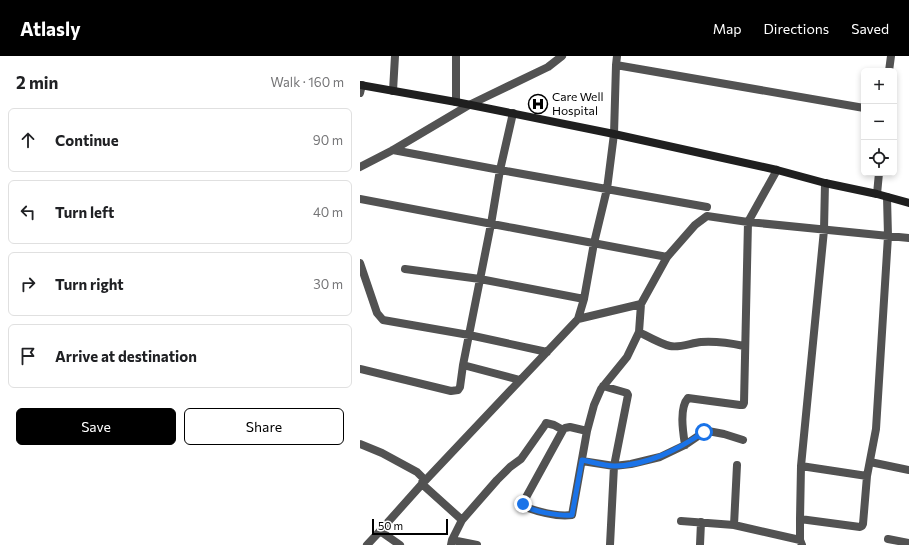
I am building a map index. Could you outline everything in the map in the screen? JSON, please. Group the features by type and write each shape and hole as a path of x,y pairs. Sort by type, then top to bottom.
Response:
{"main road":[{"path":"361,88 393,91 456,102 614,134 777,170 825,183 878,194 909,203"}],"street":[{"path":"393,91 395,56"},
{"path":"456,56 456,102"},
{"path":"360,167 393,150 469,105 548,66 562,56"},
{"path":"367,545 422,484 578,319 584,299 594,243 607,189 614,134 617,56"},
{"path":"889,68 891,56"},
{"path":"616,65 861,107"},
{"path":"360,369 451,391 458,390 460,387 500,170 513,113"},
{"path":"393,150 707,207"},
{"path":"685,445 682,418 688,398 743,405 744,403 744,346 748,222 777,170"},
{"path":"878,194 879,176"},
{"path":"681,521 734,525 801,542 801,466 824,230 825,183"},
{"path":"800,519 860,527 862,526 867,476 876,429 888,236 886,197"},
{"path":"360,200 667,258"},
{"path":"587,431 570,427 563,430 524,501 523,504 525,507 542,512 572,515 587,431 594,405 601,389 627,356 638,332 641,304 667,258 695,225 707,216 748,222 909,238"},
{"path":"360,263 377,314 383,320 469,335 547,352"},
{"path":"405,269 480,279 584,299"},
{"path":"578,319 641,304"},
{"path":"638,332 668,346 675,347 713,341 744,346"},
{"path":"463,365 520,380"},
{"path":"604,386 627,393 628,395 614,466 610,545"},
{"path":"478,545 451,542 462,520 497,480 510,467 521,459 546,424 554,425 563,430"},
{"path":"582,460 614,466 631,464 660,457 685,445 704,432 708,431 743,440"},
{"path":"360,444 382,453 417,472 422,478 422,484 462,520"},
{"path":"870,462 909,470"},
{"path":"734,525 737,464"},
{"path":"801,466 867,476"},
{"path":"700,545 701,522"},
{"path":"380,531 400,545"},
{"path":"888,539 909,543"}],"place":[{"name":"Care Well Hospital","path":"538,104"}],"route":[{"path":"523,504 525,507 542,512 572,515 582,460 614,466 631,464 660,457 685,445 704,432"}]}
